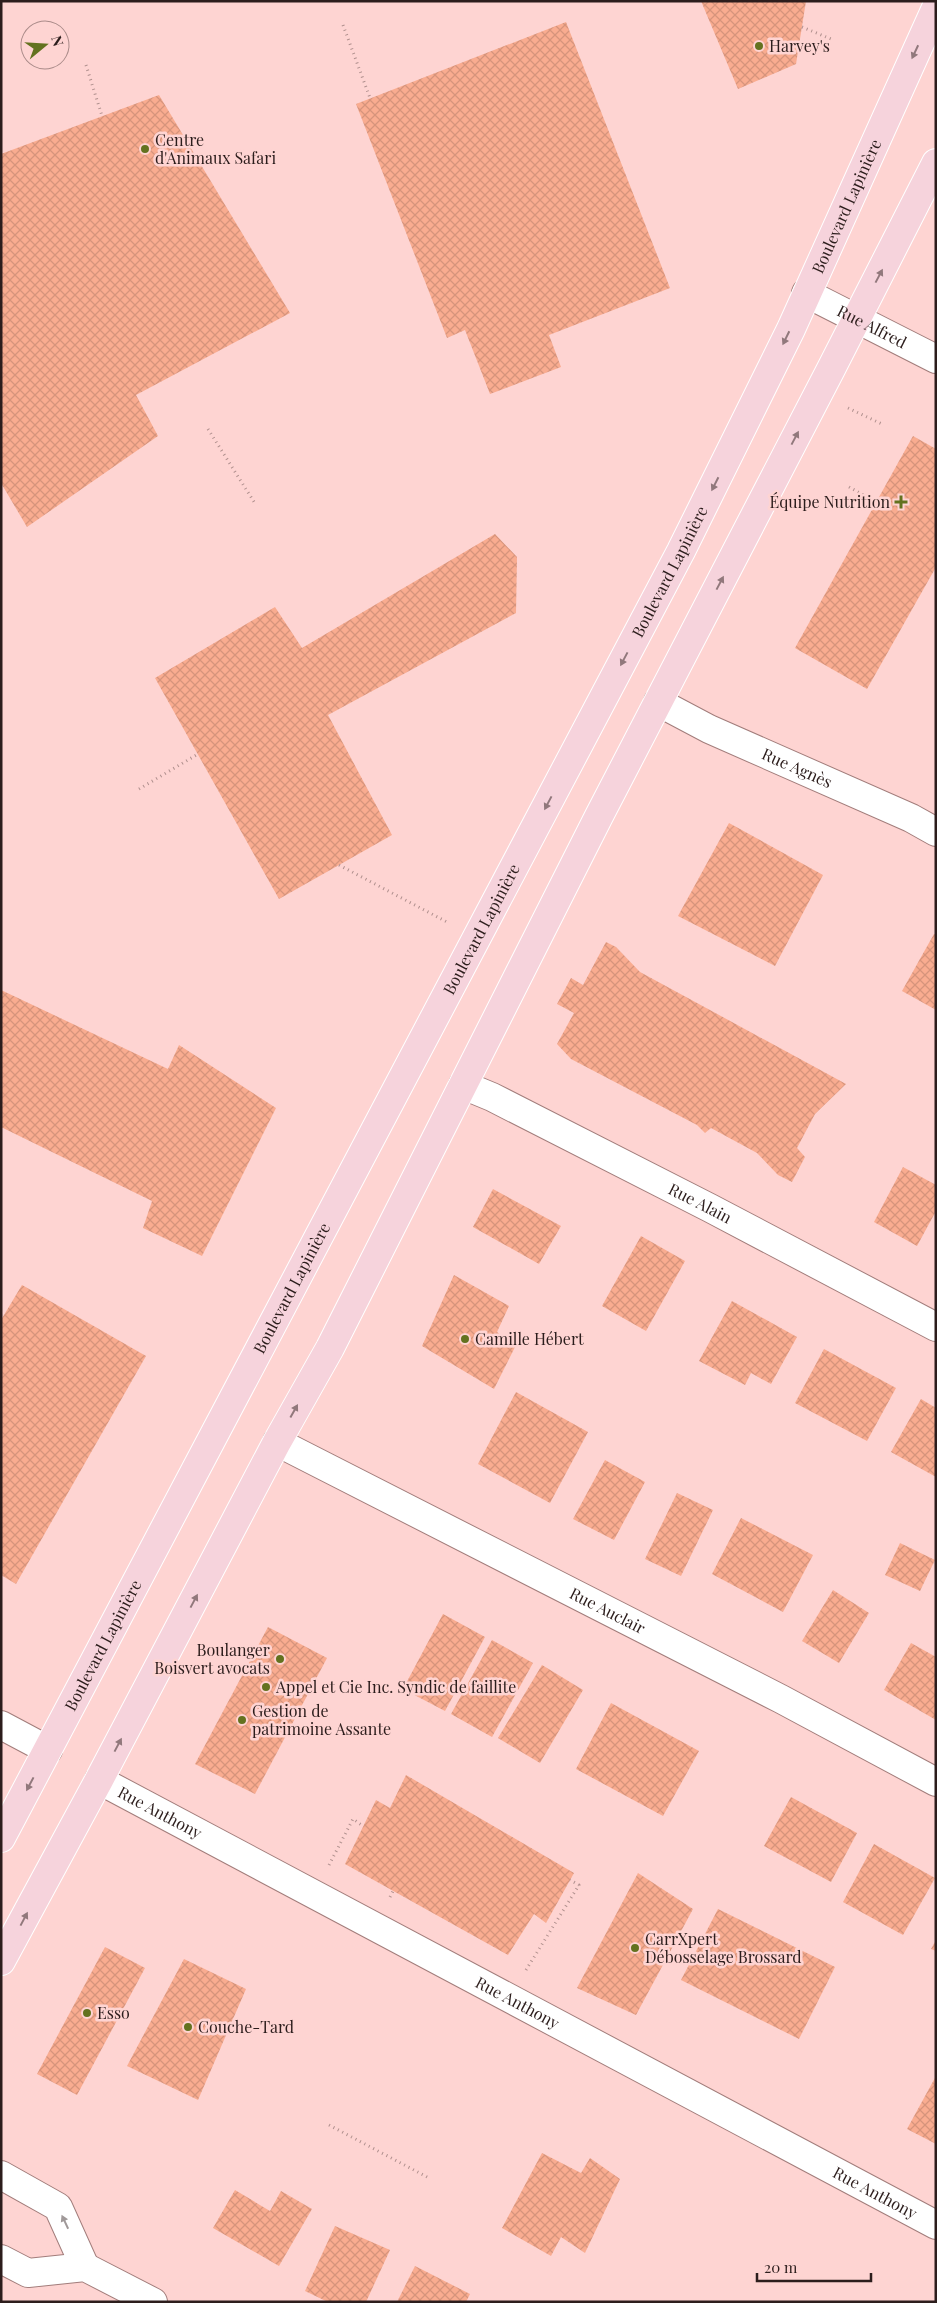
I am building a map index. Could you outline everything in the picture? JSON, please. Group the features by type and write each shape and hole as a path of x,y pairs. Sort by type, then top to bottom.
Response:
{"main road":[{"name":"Boulevard Lapinière","path":"1,1838 681,551 806,293 936,8"},
{"path":"1,1962 100,1780 277,1442 330,1348 658,702 936,163"}],"street":[{"name":"Rue Alfred","path":"806,293 936,359"},
{"name":"Rue Agnès","path":"658,702 709,730 911,818 936,832"},
{"name":"Rue Alain","path":"463,1085 492,1097 702,1203 936,1327"},
{"name":"Rue Auclair","path":"277,1442 772,1695 936,1782"},
{"path":"1,1725 48,1750"},
{"name":"Rue Anthony","path":"100,1780 936,2226"},
{"path":"1,2175 58,2207 85,2266"},
{"path":"1,2259 28,2273 85,2266 153,2302"}],"path":[{"path":"343,25 370,98"},
{"path":"802,27 831,39"},
{"path":"86,65 102,116"},
{"path":"844,406 884,425"},
{"path":"208,429 256,505"},
{"path":"850,487 876,502"},
{"path":"140,789 198,754"},
{"path":"339,865 452,924"},
{"path":"313,1894 353,1819 363,1826"},
{"path":"508,1998 579,1886 570,1880"},
{"path":"329,2125 429,2178"}],"building":[{"name":"Harvey's","path":"701,1 806,1 796,64 738,89"},
{"path":"566,22 670,288 549,335 561,367 490,394 465,330 447,338 356,104"},
{"path":"159,95 290,313 136,395 158,436 27,527 1,483 1,154"},
{"path":"913,436 936,449 936,567 867,689 795,648"},
{"path":"495,534 517,557 516,613 328,715 392,835 279,899 155,678 275,607 302,648"},
{"path":"729,823 823,875 775,966 678,916"},
{"path":"934,934 936,935 936,1010 902,991"},
{"path":"606,942 616,947 640,972 846,1084 815,1114 797,1148 805,1157 792,1182 778,1175 757,1153 711,1128 705,1133 697,1125 571,1059 557,1044 574,1013 557,1004 571,978 583,985"},
{"path":"1,990 168,1069 179,1045 276,1108 202,1256 143,1228 152,1201 1,1127"},
{"path":"903,1167 936,1185 936,1211 917,1246 874,1222"},
{"path":"493,1189 561,1226 539,1264 473,1227"},
{"path":"641,1236 685,1261 646,1331 602,1306"},
{"name":"Camille Hébert","path":"454,1275 509,1306 497,1332 515,1347 494,1389 422,1346"},
{"path":"22,1285 146,1356 16,1584 1,1575 1,1320"},
{"path":"732,1301 797,1337 771,1384 751,1373 745,1385 699,1361"},
{"path":"824,1349 896,1388 867,1441 795,1403"},
{"path":"516,1392 588,1432 550,1503 478,1464"},
{"path":"921,1399 936,1408 936,1477 891,1452"},
{"path":"605,1460 645,1482 614,1540 573,1519"},
{"path":"677,1493 713,1510 681,1576 645,1559"},
{"path":"741,1518 813,1555 783,1612 712,1574"},
{"path":"900,1543 935,1560 920,1591 885,1575"},
{"path":"833,1590 869,1613 839,1663 802,1641"},
{"path":"443,1614 485,1637 445,1711 403,1689"},
{"path":"268,1627 327,1658 255,1794 195,1764"},
{"path":"492,1640 533,1663 492,1737 451,1714"},
{"path":"911,1643 936,1657 936,1720 884,1690"},
{"path":"542,1665 583,1690 540,1763 498,1738"},
{"path":"611,1703 699,1751 663,1816 576,1769"},
{"path":"406,1775 574,1873 546,1923 534,1914 508,1955 345,1864 376,1800 390,1808"},
{"path":"791,1797 857,1833 831,1882 764,1846"},
{"path":"874,1844 935,1878 903,1935 843,1902"},
{"name":"CarrXpert Débosselage Brossard","path":"638,1873 693,1909 636,2015 577,1988"},
{"path":"718,1909 835,1967 799,2039 681,1980"},
{"path":"936,1940 936,1951 931,1949"},
{"path":"105,1947 145,1968 77,2095 37,2074"},
{"name":"Couche-Tard","path":"184,1959 246,1989 198,2100 127,2066"},
{"path":"936,2076 936,2144 907,2129"},
{"path":"542,2153 581,2173 590,2158 620,2179 585,2253 561,2237 551,2256 502,2228"},
{"path":"235,2190 270,2211 281,2191 312,2209 279,2266 213,2228"},
{"path":"335,2226 390,2250 366,2302 328,2302 305,2291"},
{"path":"415,2266 470,2294 466,2302 397,2302"}],"place":[{"name":"Harvey's","path":"759,46"},
{"name":"Centre d'Animaux Safari","path":"145,149"},
{"name":"Équipe Nutrition","path":"901,502"},
{"name":"Camille Hébert","path":"465,1339"},
{"name":"Boulanger Boisvert avocats","path":"280,1659"},
{"name":"Appel et Cie Inc. Syndic de faillite","path":"266,1687"},
{"name":"Gestion de patrimoine Assante","path":"242,1720"},
{"name":"CarrXpert Débosselage Brossard","path":"635,1948"},
{"name":"Esso","path":"87,2013"},
{"name":"Couche-Tard","path":"188,2027"}]}
